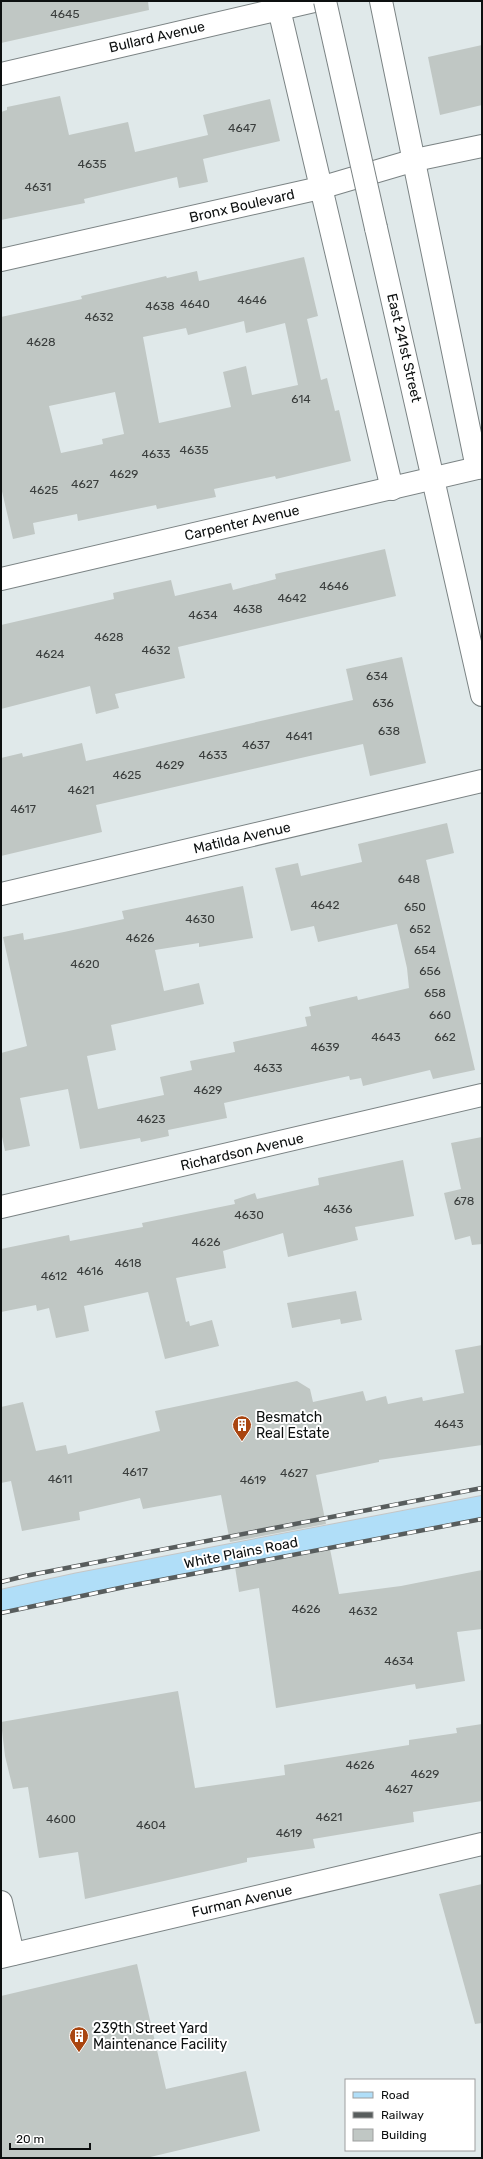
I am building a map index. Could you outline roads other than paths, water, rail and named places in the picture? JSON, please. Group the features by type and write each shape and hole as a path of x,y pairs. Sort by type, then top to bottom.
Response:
{"main road":[{"name":"White Plains Road","path":"1,1601 78,1584 482,1507"}],"street":[{"name":"Bullard Avenue","path":"1,74 314,1"},
{"name":"East 241st Street","path":"325,1 482,695"},
{"path":"381,1 480,467"},
{"path":"279,9 392,489"},
{"name":"Bronx Boulevard","path":"1,260 320,188 415,160 482,146"},
{"name":"Carpenter Avenue","path":"1,579 392,489 480,467"},
{"name":"Matilda Avenue","path":"1,894 482,781"},
{"name":"Richardson Avenue","path":"1,1208 482,1096"},
{"name":"Furman Avenue","path":"7,1956 482,1844"},
{"path":"1,1902 7,1956"}],"railway":[{"path":"1,1582 25,1576 482,1488"},
{"path":"1,1613 129,1586 482,1519"}],"place":[{"name":"Besmatch Real Estate","path":"242,1442"},
{"name":"239th Street Yard Maintenance Facility","path":"79,2053"}]}
